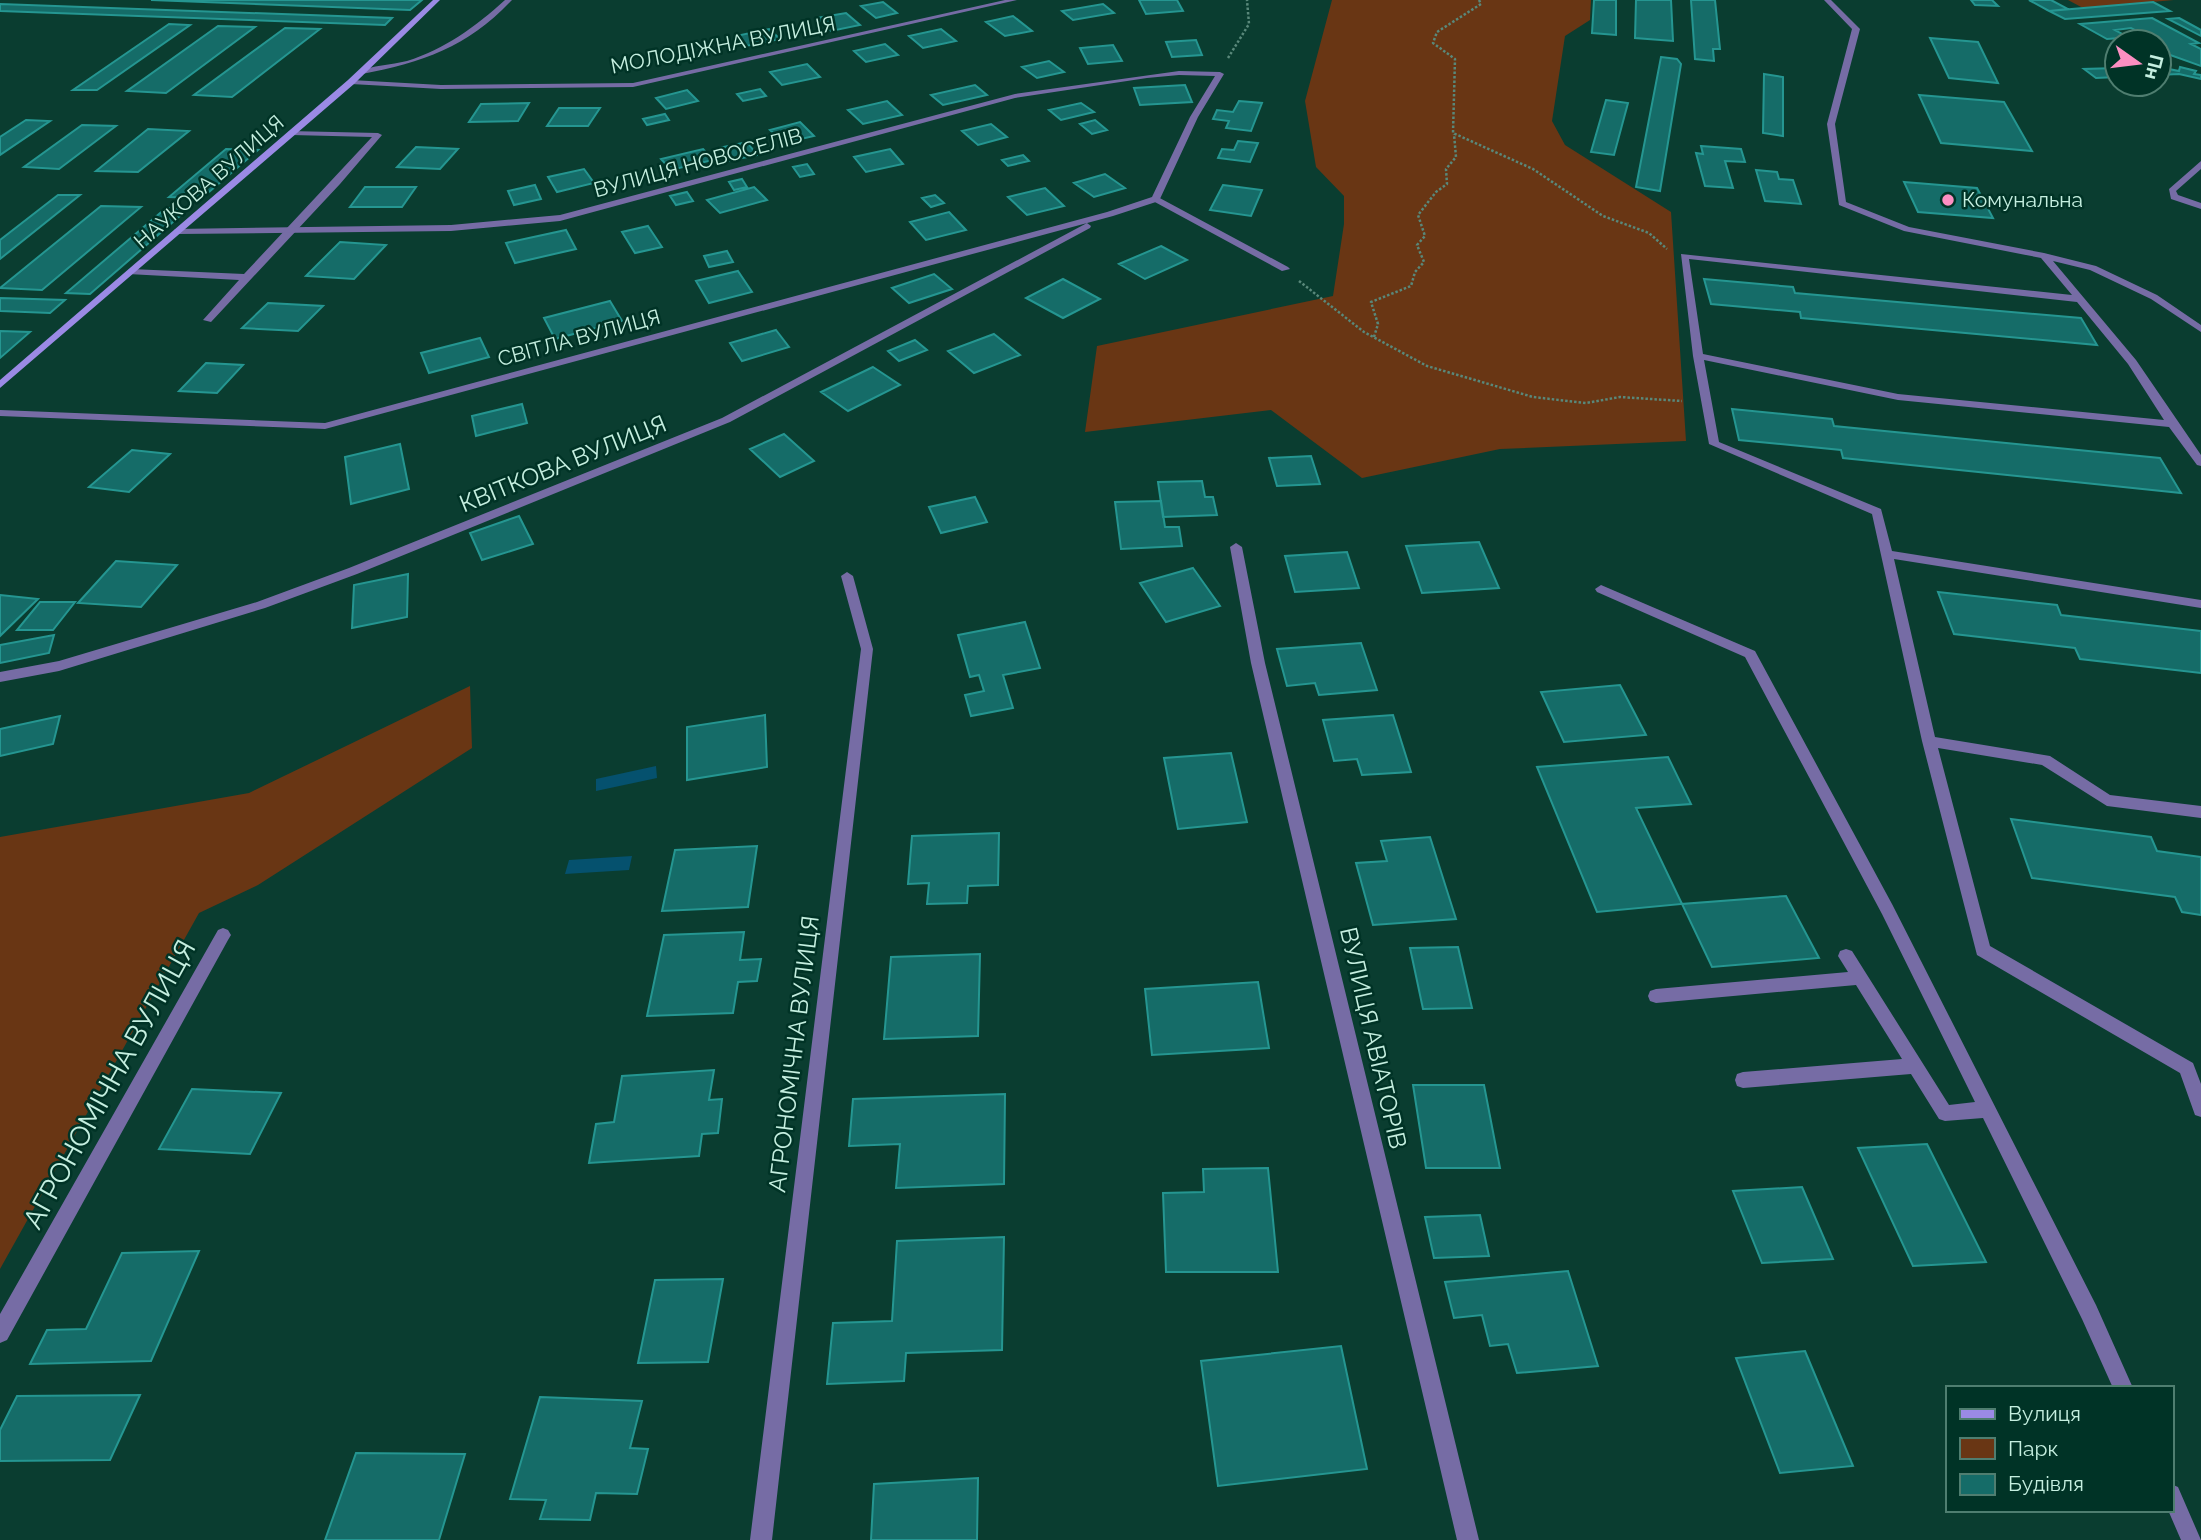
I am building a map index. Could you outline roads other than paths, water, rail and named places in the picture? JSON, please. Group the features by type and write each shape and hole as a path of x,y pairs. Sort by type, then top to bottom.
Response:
{"street":[{"name":"НАУКОВА ВУЛИЦЯ","path":"0,385 351,82 436,0"},
{"path":"362,72 402,65 442,50 477,30 509,0"},
{"name":"МОЛОДІЖНА ВУЛИЦЯ","path":"351,82 441,87 633,85 1014,0"},
{"path":"1826,0 1856,29 1831,124 1842,203 1907,229 2093,268 2154,296 2201,329"},
{"name":"ВУЛИЦЯ НОВОСЕЛІВ","path":"178,231 451,228 560,218 1015,96 1147,75 1220,74 1194,117 1156,199"},
{"path":"208,320 379,135 292,133"},
{"path":"2201,164 2172,191 2174,197 2201,206"},
{"path":"1156,199 1285,269"},
{"name":"СВІТЛА ВУЛИЦЯ","path":"0,413 326,426 1110,214 1156,199"},
{"name":"КВІТКОВА ВУЛИЦЯ","path":"0,677 59,666 261,605 366,566 726,420 1110,214"},
{"path":"2080,299 1684,256 1714,443 1877,512 1929,741 1983,950 2194,1070 2201,1109"},
{"path":"2044,256 2133,362 2172,424 2201,463"},
{"path":"131,272 245,277"},
{"path":"1698,356 1898,397 2172,424"},
{"name":"ВУЛИЦЯ АВІАТОРІВ","path":"1236,547 1258,663 1468,1540"},
{"path":"1886,554 2201,604"},
{"name":"АГРОНОМІЧНА ВУЛИЦЯ","path":"761,1540 867,649 847,576"},
{"path":"1601,590 1750,653 1869,874 1988,1110 2122,1386"},
{"path":"1929,741 2045,760 2107,800 2201,811"},
{"name":"АГРОНОМІЧНА ВУЛИЦЯ","path":"0,1333 223,935"},
{"path":"1846,956 1945,1113 1988,1110"},
{"path":"1656,996 1860,978"},
{"path":"1743,1080 1916,1066"},
{"path":"2173,1498 2192,1540"}],"water":[{"path":"656,766 657,778 596,791 596,779"},
{"path":"632,856 629,870 565,874 569,860"}],"place":[{"name":"Комунальна","path":"1948,200"}]}
